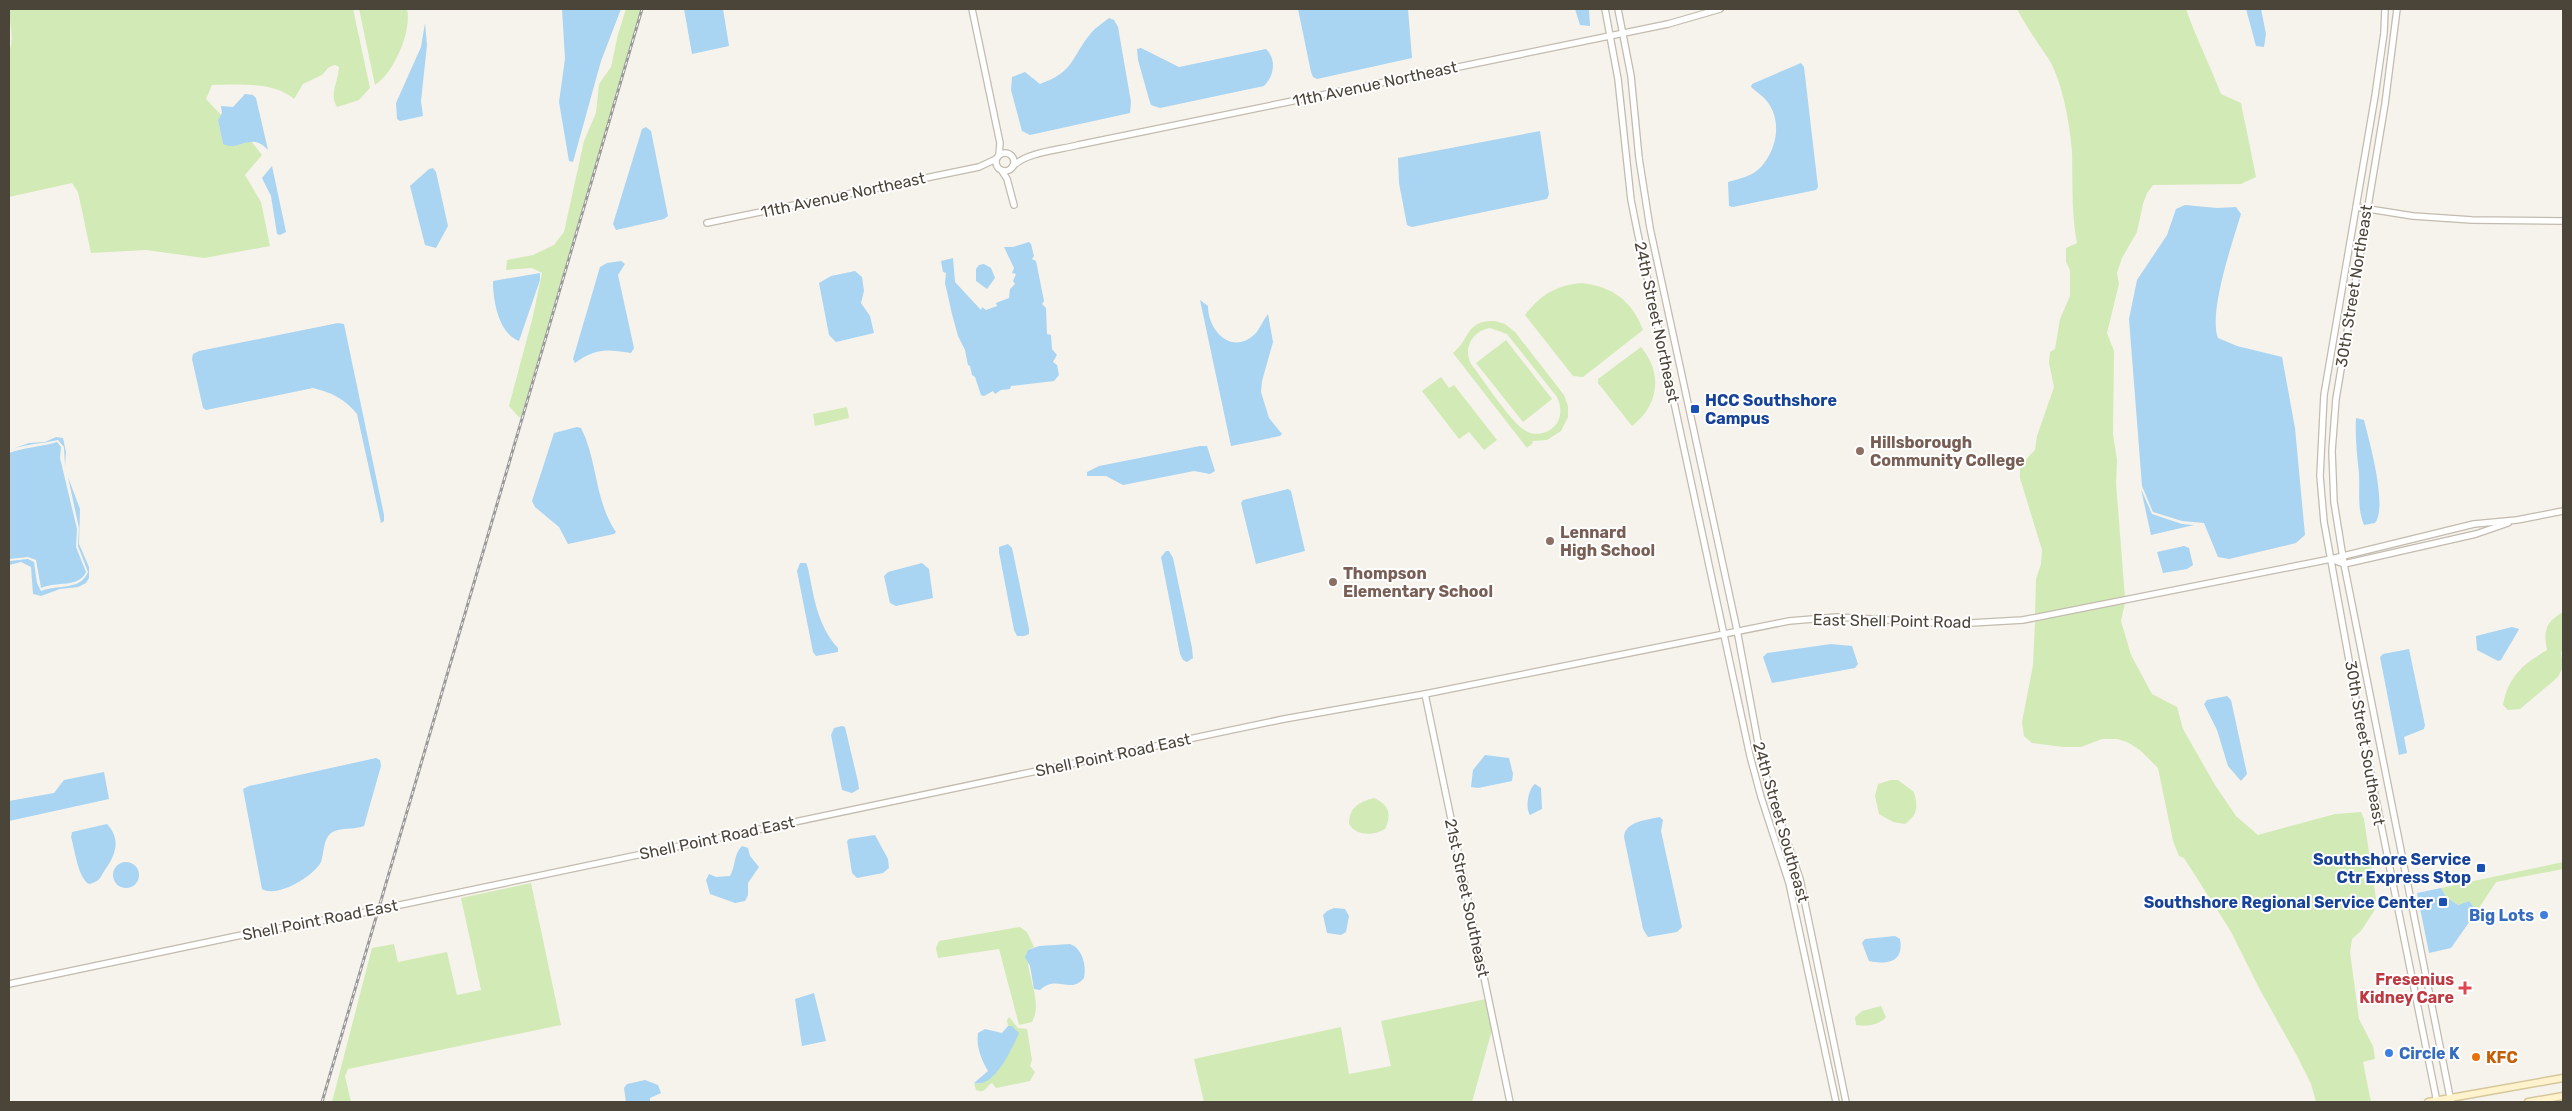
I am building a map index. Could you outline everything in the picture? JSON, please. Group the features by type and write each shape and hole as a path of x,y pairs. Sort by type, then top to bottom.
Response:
{"main road":[{"path":"2428,1102 2451,1100 2563,1078"},
{"path":"2528,1102 2563,1096"}],"street":[{"path":"972,9 1000,143 996,165 1009,185 1014,205"},
{"name":"24th Street Northeast","path":"1605,9 1620,95 1630,200 1725,633"},
{"name":"24th Street Northeast","path":"1618,9 1631,76 1644,197 1737,630"},
{"name":"11th Avenue Northeast","path":"1011,169 1018,162 1030,157 1078,145 1622,34 1668,24 1720,9"},
{"name":"30th Street Northeast","path":"2331,559 2324,513 2321,440 2324,395 2384,32 2385,9"},
{"name":"30th Street Northeast","path":"2344,564 2334,502 2332,451 2336,399 2366,208 2385,104 2397,9"},
{"path":"1000,143 1014,162 1009,185"},
{"path":"998,157 1009,155"},
{"name":"11th Avenue Northeast","path":"1009,155 1030,157"},
{"name":"11th Avenue Northeast","path":"707,223 979,167 998,157"},
{"name":"11th Avenue Northeast","path":"979,167 1000,170"},
{"path":"1000,170 1011,169"},
{"path":"2356,207 2413,216 2443,218 2563,220"},
{"path":"2331,559 2344,564 2476,534 2517,520 2563,511"},
{"name":"East Shell Point Road","path":"1425,694 1789,621 1837,617 1953,624 2022,620 2331,559 2474,524 2517,520"},
{"name":"30th Street Southeast","path":"2331,559 2372,787 2437,1101"},
{"name":"30th Street Southeast","path":"2344,564 2451,1100"},
{"name":"24th Street Southeast","path":"1737,630 1760,753 1771,794 1800,878 1846,1102"},
{"name":"24th Street Southeast","path":"1725,633 1750,756 1761,797 1790,882 1836,1102"},
{"name":"Shell Point Road East","path":"9,984 237,936 357,914 1284,719 1425,694"},
{"name":"21st Street Southeast","path":"1425,694 1510,1102"}],"green space":[{"path":"9,9 353,9 370,88 359,100 337,107 334,93 339,67 335,65 329,67 322,75 303,84 294,99 277,89 255,85 212,85 206,99 221,115 218,120 223,144 238,145 251,141 262,155 245,175 261,202 270,246 204,258 146,250 91,253 78,192 72,183 9,197 9,52 12,36"},
{"path":"359,9 407,9 407,29 400,51 389,71 375,85"},
{"path":"626,9 641,9 521,417 519,417 509,406 533,316 542,273 532,268 506,270 507,260 533,255 554,245 564,232 584,141 596,113 599,84 611,67"},
{"path":"2017,9 2186,9 2221,94 2241,103 2256,177 2241,184 2153,185 2147,193 2137,232 2122,258 2117,273 2119,284 2107,333 2114,351 2113,434 2117,460 2116,483 2125,598 2035,615 2036,579 2041,564 2042,550 2020,478 2020,466 2035,450 2037,436 2054,387 2049,363 2050,352 2055,349 2060,319 2070,296 2070,270 2066,262 2066,248 2077,243 2073,208 2071,140 2061,90 2053,67"},
{"path":"1581,283 1602,288 1620,297 1633,311 1643,330 1583,377 1573,376 1525,315 1550,292 1564,286"},
{"path":"1495,321 1505,324 1515,332 1564,395 1568,406 1568,417 1561,431 1547,440 1532,441 1533,443 1527,448 1453,353 1473,327 1485,322","holes":["1490,328 1507,334 1557,397 1560,417 1557,423 1547,432 1534,434 1520,426 1505,410 1471,364 1468,352 1474,336"]},
{"path":"1506,340 1552,399 1523,422 1476,363"},
{"path":"1641,347 1653,367 1655,388 1653,399 1648,408 1632,426 1598,383 1598,379"},
{"path":"1441,377 1449,388 1454,385 1497,440 1484,450 1469,432 1459,439 1422,391"},
{"path":"847,407 849,418 815,426 813,414"},
{"path":"2125,603 2121,621 2131,655 2152,694 2177,707 2183,729 2215,785 2236,816 2258,835 2335,814 2361,812 2364,819 2376,899 2374,911 2361,931 2352,939 2350,952 2359,1019 2373,1046 2375,1059 2363,1062 2371,1102 2316,1102 2311,1084 2297,1056 2259,988 2230,930 2184,858 2179,856 2173,841 2158,768 2140,750 2127,742 2117,739 2102,739 2081,747 2063,747 2032,743 2024,736 2022,722 2033,665 2035,621"},
{"path":"2563,612 2563,650 2561,652 2563,667 2558,677 2520,709 2508,710 2503,705 2505,695 2513,679 2524,666 2547,650 2545,637 2547,627 2553,619"},
{"path":"1898,780 1914,792 1916,810 1905,824 1893,822 1879,814 1875,796 1878,784"},
{"path":"1374,798 1388,810 1389,814 1385,829 1371,834 1356,831 1349,824 1349,818 1353,809 1364,801"},
{"path":"2563,862 2563,869 2496,882 2477,911 2469,901 2458,905 2446,897 2441,888"},
{"path":"531,883 561,1025 348,1069 345,1076 351,1102 332,1102 372,948 394,944 398,962 447,952 457,995 481,990 461,898"},
{"path":"1020,927 1027,932 1034,947 1028,950 1028,959 1036,1005 1032,1022 1019,1025 999,949 938,958 936,948 939,941"},
{"path":"1486,999 1492,1030 1472,1102 1204,1102 1194,1059 1341,1027 1349,1074 1391,1066 1381,1021"},
{"path":"1881,1006 1886,1017 1883,1020 1872,1025 1856,1025 1855,1017 1862,1011"},
{"path":"1009,1017 1018,1028 1027,1029 1032,1060 1030,1066 1035,1072 1030,1081 996,1088 992,1083 984,1091 976,1090 974,1083 979,1084 993,1076 999,1066 1012,1026 1008,1026 1007,1020"}],"water":[{"path":"562,9 621,9 601,61 573,162 569,161 559,102 565,59"},
{"path":"684,9 723,9 729,46 692,54"},
{"path":"1298,9 1408,9 1412,58 1317,79 1313,77 1311,72"},
{"path":"1575,9 1589,9 1590,26 1580,25"},
{"path":"2246,9 2261,9 2266,34 2264,47 2256,46"},
{"path":"1109,18 1114,20 1118,27 1131,102 1130,113 1030,135 1022,131 1011,90 1012,77 1025,72 1040,84 1060,74 1071,63 1091,33"},
{"path":"425,23 427,45 421,101 423,116 400,121 397,119 396,103 421,47"},
{"path":"1141,48 1179,67 1266,49 1272,58 1273,68 1270,78 1264,86 1160,108 1151,105 1149,99 1138,60 1137,49"},
{"path":"1801,63 1804,67 1818,187 1816,190 1733,207 1729,206 1728,182 1757,171 1766,161 1776,135 1775,117 1771,108 1764,98 1751,87 1752,84"},
{"path":"245,94 253,95 256,98 268,150 256,142 235,146 223,144 218,120 222,113 221,106 233,107"},
{"path":"646,127 651,131 668,216 664,219 616,230 613,224 642,129"},
{"path":"1540,131 1549,194 1547,199 1412,227 1407,225 1399,183 1398,158"},
{"path":"272,166 286,232 280,235 277,234 271,196 262,178"},
{"path":"433,168 436,172 448,226 436,248 425,245 410,186 429,169"},
{"path":"2185,205 2217,208 2236,207 2241,214 2219,294 2216,311 2218,338 2237,346 2282,357 2295,428 2305,535 2296,543 2229,559 2218,557 2204,523 2182,521 2153,512 2142,486 2129,319 2137,280 2167,235 2176,209"},
{"path":"1029,242 1034,256 1032,259 1036,261 1044,301 1042,304 1046,308 1047,334 1051,335 1052,349 1057,355 1053,362 1057,365 1059,375 1054,381 1011,386 1010,389 1001,390 995,394 993,391 984,396 981,395 975,377 972,375 965,350 958,336 945,283 946,273 943,272 941,261 953,258 955,282 981,310 982,307 986,310 997,306 996,303 1009,298 1010,289 1015,284 1013,281 1016,274 1012,273 1014,268 1004,247 1013,247"},
{"path":"621,261 625,264 618,275 634,348 631,353 608,350 595,352 575,363 573,359 600,267 607,263"},
{"path":"984,264 991,268 995,278 987,289 976,281 976,269 979,265"},
{"path":"855,271 862,277 864,291 861,303 870,316 874,333 836,342 829,335 819,283 831,276"},
{"path":"540,273 540,280 519,341 506,331 498,315 493,281"},
{"path":"1200,300 1208,306 1212,324 1217,332 1223,338 1230,341 1246,340 1255,334 1268,314 1273,342 1262,381 1261,392 1269,418 1282,434 1280,436 1231,446"},
{"path":"338,323 344,324 384,515 384,521 381,523 357,414 348,404 332,394 313,388 206,410 203,408 192,359 193,354 199,351"},
{"path":"2356,418 2364,420 2379,489 2378,515 2375,523 2364,525 2360,506"},
{"path":"577,427 581,428 591,454 604,507 616,532 568,544 559,527 535,507 532,501 554,433"},
{"path":"56,437 63,438 66,452 65,466 64,447 58,440 21,446 9,450 29,443 45,442"},
{"path":"57,442 61,447 60,458 77,529 76,547 86,572 83,577 73,582 41,588 36,560 28,557 9,559 9,453"},
{"path":"1207,446 1215,471 1210,474 1194,471 1123,485 1106,476 1087,476 1087,472 1099,466"},
{"path":"68,477 80,509 79,544 89,567 89,578 86,583 78,587 60,589 41,596 33,594 31,567 21,562 9,565 9,561 28,559 34,562 37,583 41,591 74,585 80,582 88,572 78,546 79,528"},
{"path":"1288,489 1291,491 1305,551 1256,564 1241,503 1243,500"},
{"path":"2141,489 2152,514 2182,524 2194,525 2151,535"},
{"path":"1008,544 1012,548 1029,629 1029,634 1024,636 1017,636 1014,630 999,552 999,547"},
{"path":"2184,546 2189,548 2193,565 2187,569 2163,573 2157,552"},
{"path":"1166,551 1169,551 1173,558 1192,648 1193,658 1187,662 1183,660 1180,654 1161,557"},
{"path":"800,563 806,563 817,610 825,630 838,648 838,652 816,656 813,652 797,571"},
{"path":"922,563 929,569 933,598 896,606 890,603 884,576 888,572"},
{"path":"2512,627 2519,629 2501,660 2498,661 2477,650 2476,636"},
{"path":"1831,644 1852,646 1858,664 1855,668 1772,683 1763,657 1767,653"},
{"path":"2409,649 2425,725 2424,729 2404,737 2407,753 2399,755 2380,657 2383,654"},
{"path":"2227,696 2231,700 2247,774 2241,781 2228,766 2217,730 2204,704 2207,700"},
{"path":"845,727 858,782 859,789 852,793 842,790 831,735 834,728"},
{"path":"1485,755 1509,758 1513,774 1512,781 1478,788 1471,787 1473,770"},
{"path":"376,758 380,760 381,766 364,826 331,833 325,843 321,862 303,880 276,891 262,889 243,789 249,786"},
{"path":"104,772 109,799 9,821 9,801 54,793 64,780"},
{"path":"1535,784 1541,788 1542,809 1530,815 1528,812 1528,799"},
{"path":"1660,817 1663,820 1661,831 1682,927 1677,932 1648,937 1643,929 1624,837 1625,832 1632,824"},
{"path":"107,824 114,835 115,850 100,878 89,884 82,876 77,863 71,837 72,832"},
{"path":"875,835 888,859 889,868 883,873 857,878 852,873 847,841 849,839"},
{"path":"742,846 748,848 750,856 759,867 748,883 748,895 745,901 735,903 710,894 706,880 709,874 716,877 730,876 737,853"},
{"path":"126,862 135,866 139,875 135,884 126,888 117,884 113,875 117,866"},
{"path":"2441,888 2446,897 2458,905 2469,901 2477,911 2451,948 2429,953 2417,893"},
{"path":"1334,908 1345,909 1349,916 1346,932 1341,935 1327,933 1323,915"},
{"path":"1895,936 1900,939 1901,947 1897,957 1888,962 1869,961 1862,943 1865,939"},
{"path":"1070,944 1078,949 1083,958 1084,978 1074,985 1052,984 1040,990 1034,989 1030,966 1025,957 1028,950 1039,946"},
{"path":"814,993 826,1041 802,1046 795,999"},
{"path":"1008,1026 1012,1026 1019,1033 1007,1057 996,1073 989,1079 982,1083 974,1083 988,1071 980,1052 978,1033 985,1029 1002,1033"},
{"path":"645,1080 658,1085 661,1093 650,1098 650,1102 626,1102 624,1088 627,1084"}],"railway":[{"path":"322,1102 642,9"}],"place":[{"name":"HCC Southshore Campus","path":"1695,409"},
{"name":"Hillsborough Community College","path":"1860,451"},
{"name":"Lennard High School","path":"1550,541"},
{"name":"Thompson Elementary School","path":"1333,582"},
{"name":"Southshore Service Ctr Express Stop","path":"2481,868"},
{"name":"Southshore Regional Service Center","path":"2443,902"},
{"name":"Big Lots","path":"2544,915"},
{"name":"Fresenius Kidney Care","path":"2465,988"},
{"name":"Circle K","path":"2389,1053"},
{"name":"KFC","path":"2476,1057"}]}
